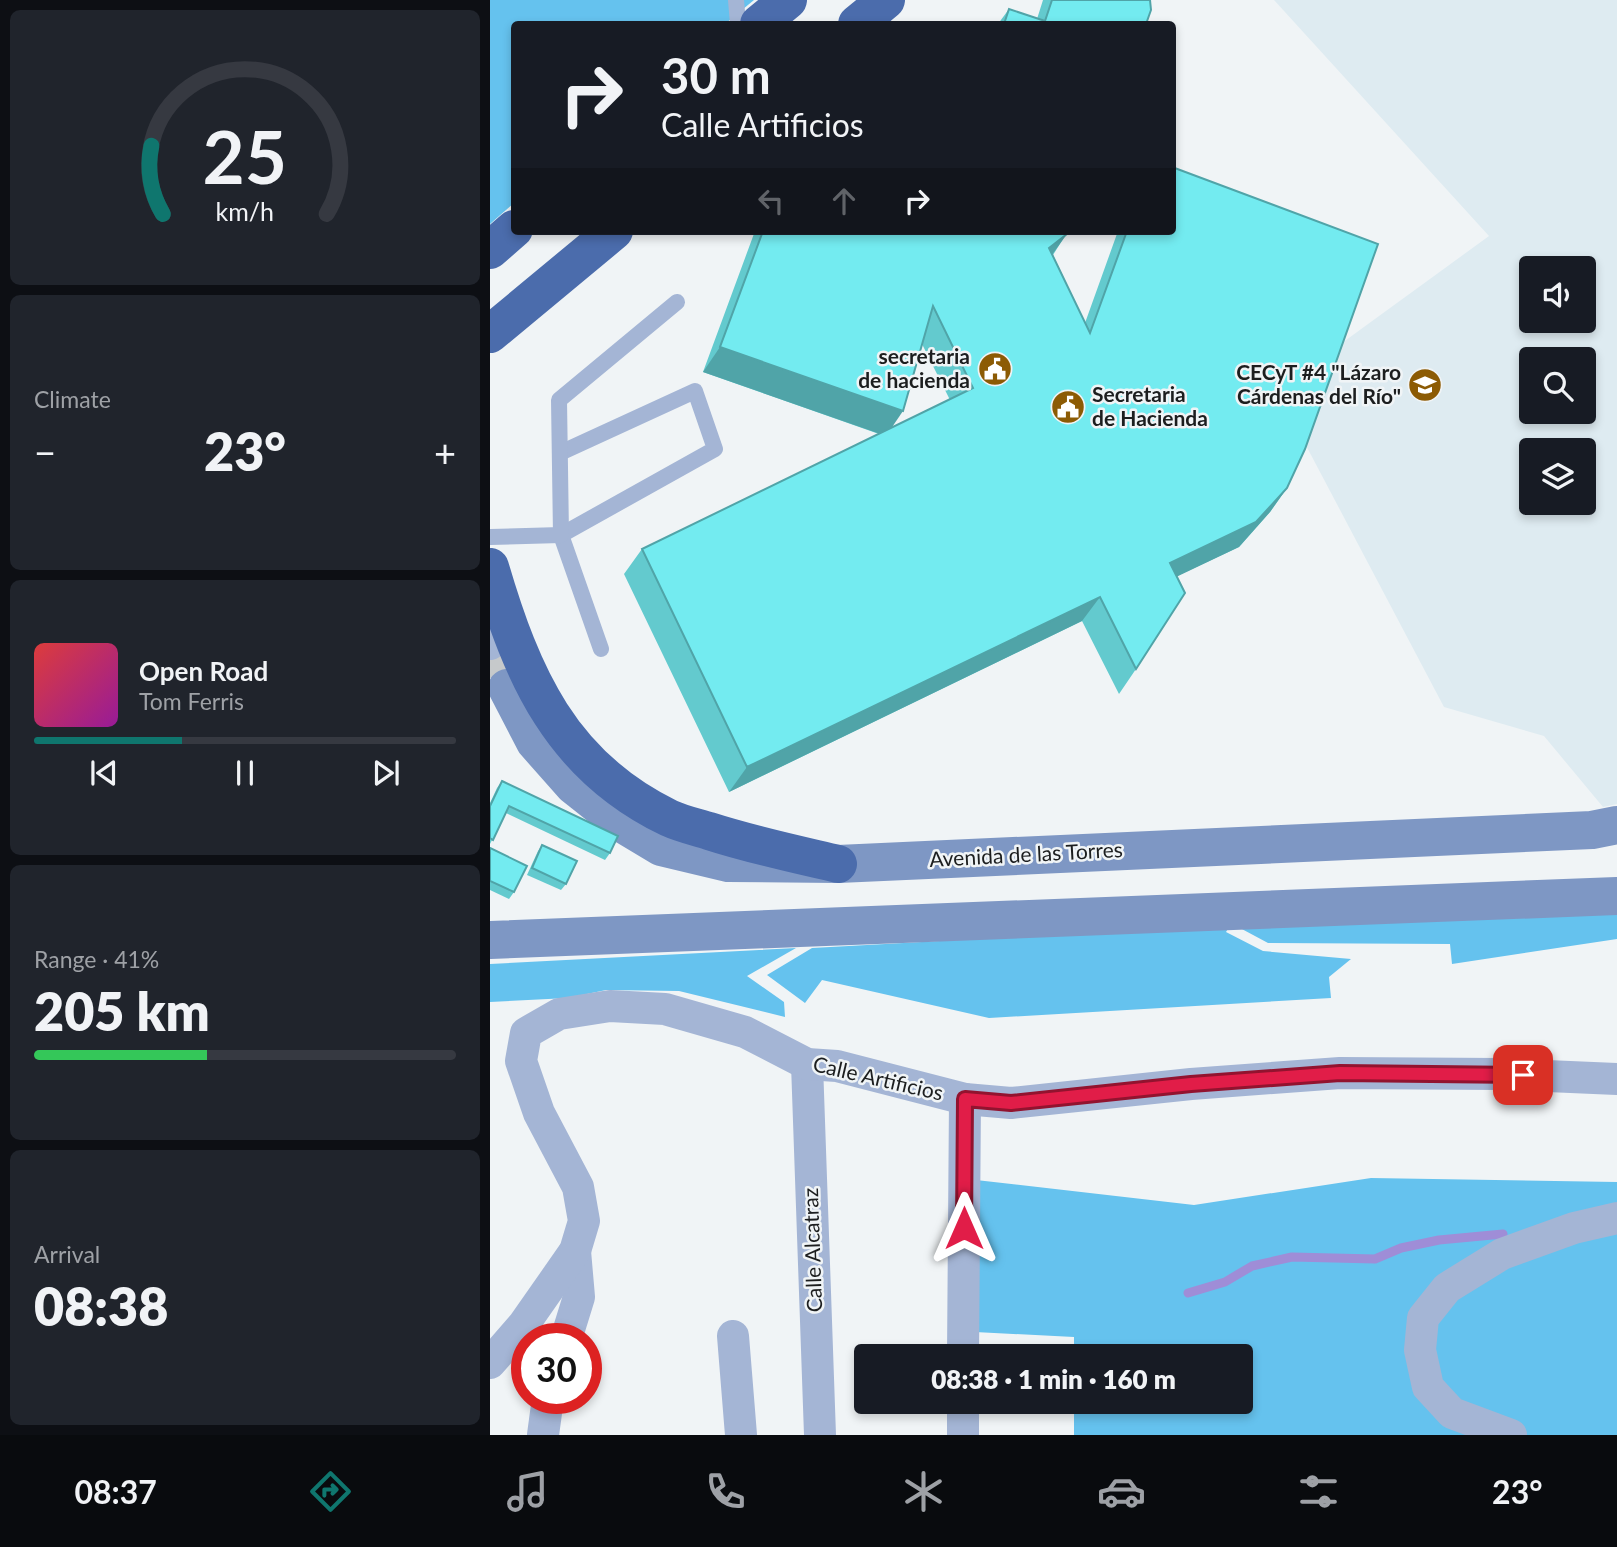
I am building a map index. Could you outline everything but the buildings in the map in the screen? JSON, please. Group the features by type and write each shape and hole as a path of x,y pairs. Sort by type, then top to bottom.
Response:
{"highway":[{"path":"763,21 788,0"},
{"path":"861,21 886,0"},
{"path":"490,250 511,232"},
{"path":"496,334 609,235"},
{"path":"490,567 498,631 558,726 592,766 630,797 671,819 752,845 838,864"}],"street":[{"name":"Avenida de las Torres","path":"507,688 535,742 573,785 621,823 661,847 728,863 838,864 1592,830 1617,825"},
{"path":"490,940 1617,896"},
{"name":"Calle Artificios","path":"490,1363 524,1324 575,1251 584,1221 578,1187 539,1113 521,1061 526,1033 559,1014 610,1006 665,1009 745,1032 807,1064 837,1066 965,1099 1011,1103 1191,1084 1340,1073 1500,1074 1617,1079"},
{"name":"Calle Alcatraz","path":"807,1064 820,1435"},
{"path":"963,1344 965,1099"},
{"path":"1511,1435 1452,1413 1428,1387 1420,1350 1423,1318 1447,1288 1502,1254 1574,1228 1617,1218"},
{"path":"571,1323 579,1297 575,1251"},
{"path":"733,1336 741,1435"},
{"path":"543,1435 546,1414"},
{"path":"963,1414 963,1435"}],"lane":[{"path":"736,0 738,21"},
{"path":"601,649 561,535 559,400 677,302"},
{"path":"490,537 561,535 715,449 695,391 560,453"}],"shaded area":[{"path":"490,0 754,0 729,21 511,21 511,206 490,224"},
{"name":"CECyT #4 \"Lázaro Cárdenas del Río\"","path":"1274,0 1617,0 1617,804 1603,807 1544,736 1444,707 1301,436 1331,351 1489,236"},
{"path":"1617,906 1617,939 1452,964 1450,944 1268,943 1240,928"},
{"path":"1230,925 1226,932 1263,951 1351,959 1329,977 1331,998 989,1018 822,980 805,1003 767,975 812,948"},
{"path":"796,948 747,976 784,1002 785,1017 679,991 606,990 568,998 490,1002 490,964"},
{"path":"1371,1178 1617,1182 1617,1435 1074,1435 1074,1414 1253,1414 1253,1344 1074,1344 1074,1337 975,1332 976,1180 1194,1205"}],"waterway":[{"path":"1188,1293 1225,1282 1252,1266 1292,1257 1375,1259 1401,1248 1439,1240 1503,1234"}],"tunnel":[{"path":"490,638 507,688"}],"place":[{"name":"secretaria de hacienda","path":"995,369"},
{"name":"CECyT #4 \"Lázaro Cárdenas del Río\"","path":"1425,385"},
{"name":"Secretaria de Hacienda","path":"1068,407"}],"route":[{"path":"964,1228 965,1099 1011,1103 1191,1084 1340,1073 1523,1075"}]}
